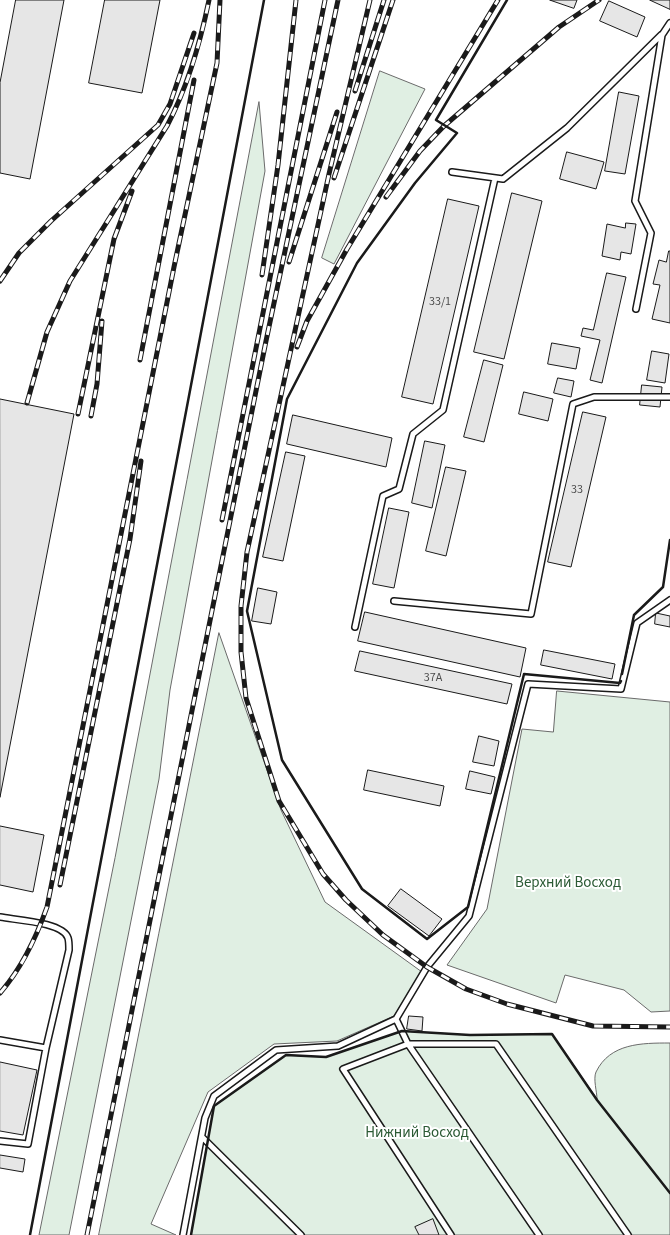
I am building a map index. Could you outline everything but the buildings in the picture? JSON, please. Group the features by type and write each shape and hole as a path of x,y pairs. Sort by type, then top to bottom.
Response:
{"lane":[{"path":"452,172 503,180 567,128 662,35 670,23"},
{"path":"636,309 651,233 634,201 662,35"},
{"path":"355,627 383,496 399,489 413,434 443,410 495,178"},
{"path":"394,601 531,614 573,404 594,397 670,397"},
{"path":"183,1235 205,1118 214,1096 276,1050 338,1046 396,1018 427,967 469,916 528,684 621,689 638,623 670,600"},
{"path":"0,918 41,923 62,930 68,937 69,950 46,1048 28,1144 0,1141"},
{"path":"396,1018 408,1044 539,1235"},
{"path":"0,1040 46,1048"},
{"path":"451,1235 343,1069 408,1044 496,1044 628,1235"},
{"path":"202,1137 301,1235"}],"green space":[{"path":"380,71 425,89 334,264 322,258"},
{"path":"259,102 265,171 170,690 159,779 69,1235 39,1235 115,858"},
{"path":"219,633 281,810 325,902 422,972 394,1016 337,1041 274,1044 208,1092 151,1224 176,1235 99,1235"},
{"name":"Верхний Восход","path":"557,691 670,702 670,1011 651,1012 624,990 565,975 556,1003 447,965 487,909 522,729 553,732"},
{"name":"Нижний Восход","path":"402,1031 470,1035 552,1034 597,1099 595,1075 602,1062 610,1055 618,1050 638,1045 670,1043 670,1235 191,1235 214,1106 286,1055 326,1057"}],"railway":[{"path":"27,403 47,332 70,281 167,126 181,96 193,64 209,0"},
{"path":"0,993 28,952 47,907 174,267 217,63 220,0"},
{"path":"262,275 278,165 296,0"},
{"path":"222,520 325,0"},
{"path":"87,1235 266,341 338,0"},
{"path":"370,0 329,174 247,552 241,606 241,652 246,698 279,801 323,874 346,900 383,935 427,967 466,989 507,1004 593,1026 670,1027"},
{"path":"355,91 384,0"},
{"path":"334,178 393,0"},
{"path":"297,347 307,321 347,249 498,0"},
{"path":"386,197 420,151 444,126 559,27 599,0"},
{"path":"0,281 19,253 51,221 158,125 170,104 194,33"},
{"path":"140,360 194,80"},
{"path":"289,262 337,112"},
{"path":"78,414 114,239 132,191"},
{"path":"91,416 97,384 102,321"},
{"path":"60,885 130,539 141,461"}],"wall":[{"path":"30,1235 264,0"},
{"path":"507,0 436,120 457,133 415,183 357,263 287,399 247,611 282,760 362,889 427,939 468,907 524,674 620,683 621,681"},
{"path":"622,674 634,615 663,587 670,540"},
{"path":"191,1235 214,1106 286,1055 326,1057 402,1031 470,1035 552,1034 597,1100 670,1193"}]}
